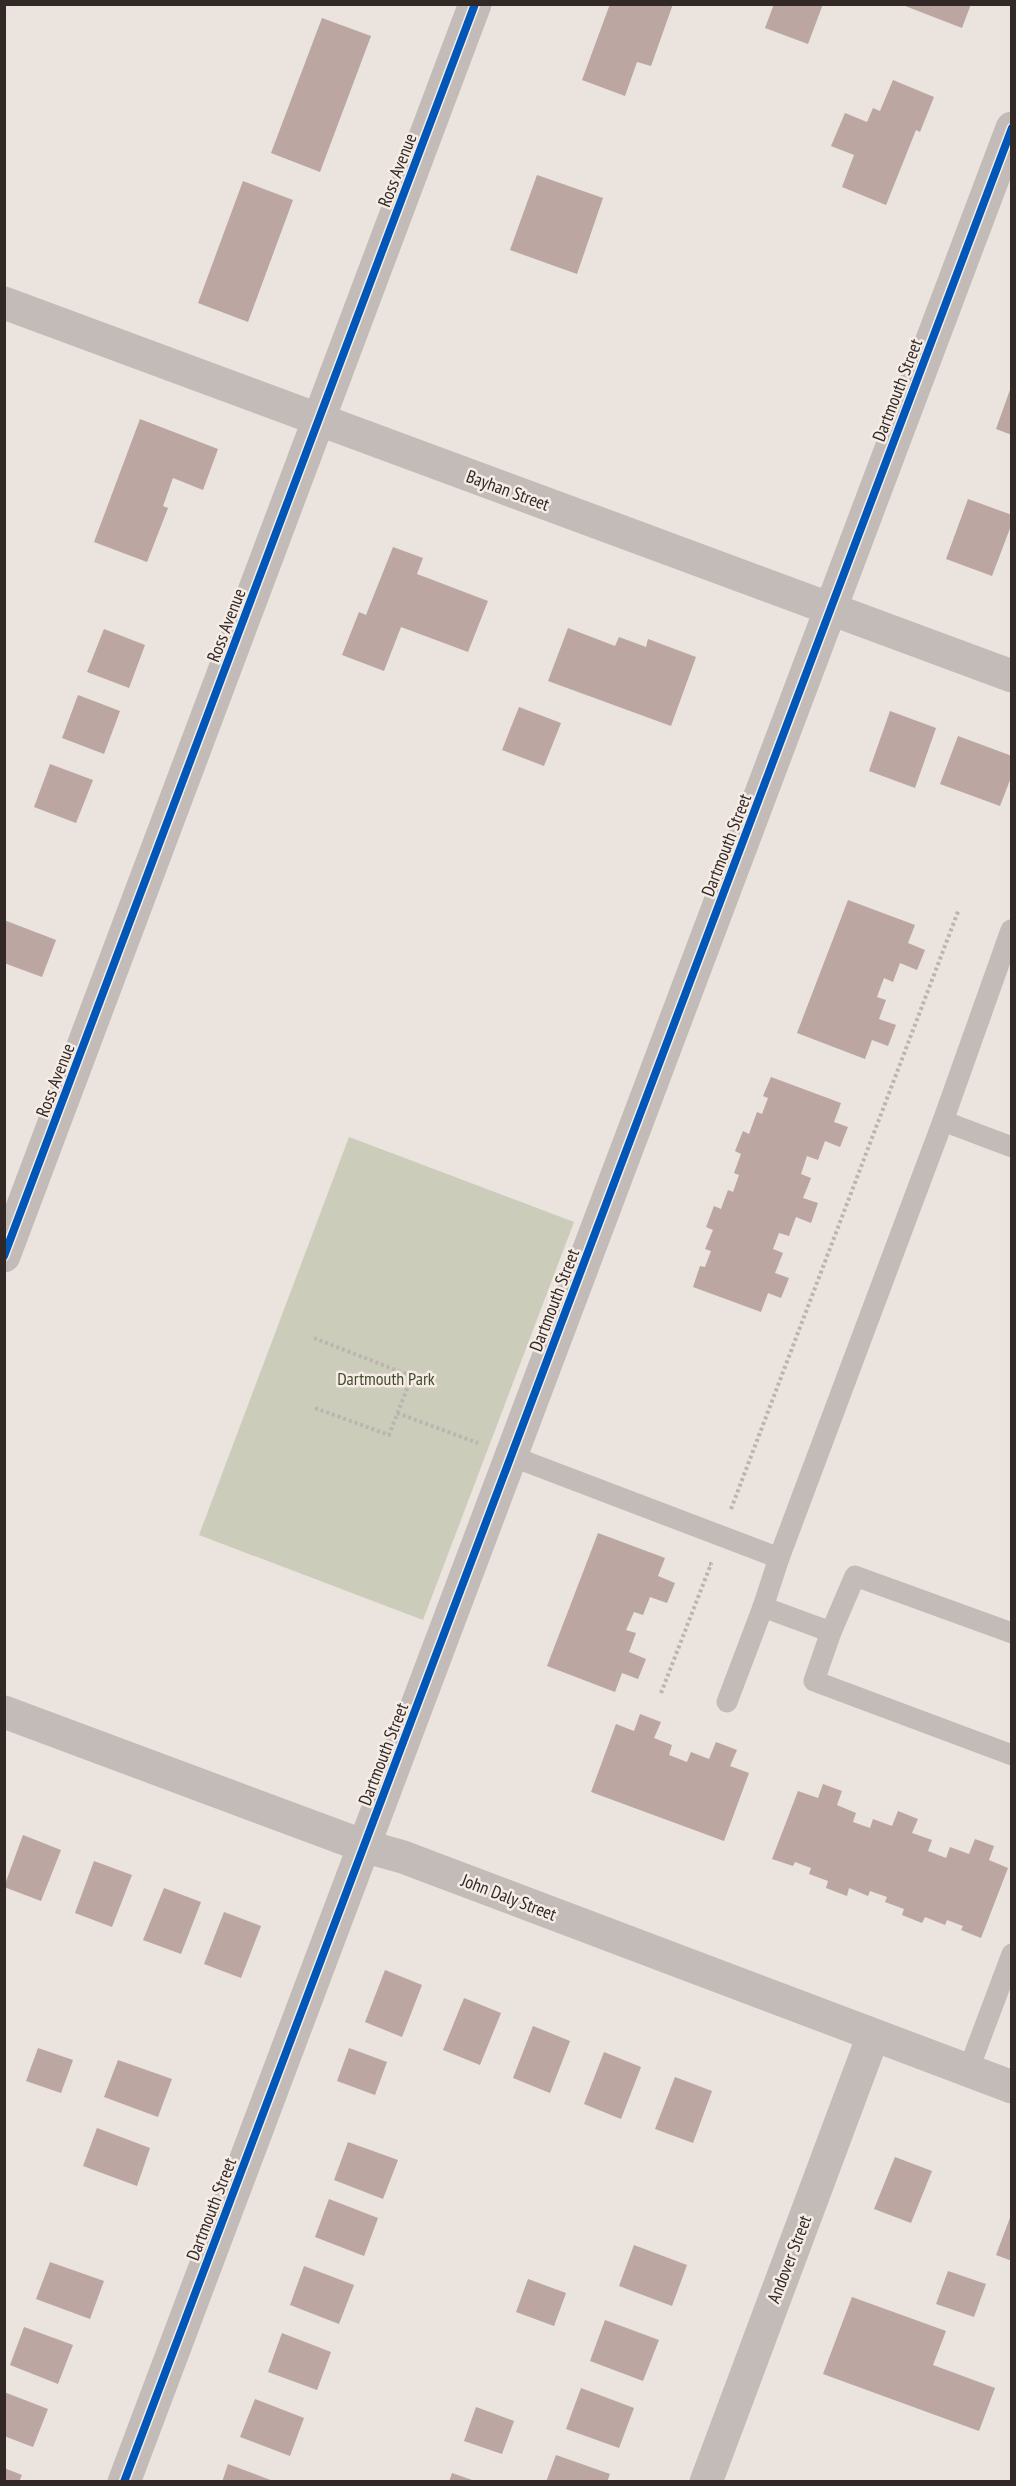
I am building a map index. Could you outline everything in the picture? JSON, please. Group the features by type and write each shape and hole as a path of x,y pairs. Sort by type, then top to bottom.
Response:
{"street":[{"name":"Ross Avenue","path":"4,1256 475,4"},
{"name":"Dartmouth Street","path":"124,2481 1011,128"},
{"name":"Bayhan Street","path":"4,303 1011,676"},
{"name":"John Daly Street","path":"4,1712 364,1846 403,1857 1011,2087"},
{"name":"Andover Street","path":"706,2481 873,2036"}],"lane":[{"path":"727,1702 943,1121 1011,930"},
{"path":"943,1121 1011,1147"},
{"path":"512,1456 779,1558"},
{"path":"1011,1633 855,1576 831,1632 814,1681 1011,1755"},
{"path":"763,1607 831,1632"},
{"path":"968,2071 1011,1954"}],"path":[{"path":"728,1518 959,909"},
{"path":"314,1338 429,1383"},
{"path":"315,1408 389,1435 412,1376"},
{"path":"397,1413 512,1456"},
{"path":"661,1693 711,1564 700,1560"}],"green space":[{"name":"Dartmouth Park","path":"349,1137 574,1222 423,1620 199,1535"}],"building":[{"path":"610,4 673,4 651,66 637,62 625,96 582,80"},
{"path":"774,4 823,4 808,44 765,28"},
{"path":"900,4 971,4 962,28"},
{"path":"322,18 371,36 320,172 271,153"},
{"path":"893,80 934,97 920,132 916,130 886,205 842,187 854,155 831,146 845,113 867,122 873,108 880,111"},
{"path":"537,175 603,198 577,274 510,250"},
{"path":"243,181 293,200 248,322 198,303"},
{"path":"1012,387 1012,435 996,429"},
{"path":"140,419 218,449 203,490 173,478 163,506 168,508 147,562 94,542"},
{"path":"968,499 1012,515 1012,523 992,576 946,559"},
{"path":"393,547 423,558 417,574 488,601 468,652 401,627 384,671 342,655 359,612 366,615"},
{"path":"568,628 615,646 619,637 646,647 648,639 696,657 671,726 548,681"},
{"path":"104,629 145,645 129,688 87,672"},
{"path":"78,695 120,711 104,754 62,738"},
{"path":"519,707 561,723 544,766 502,750"},
{"path":"890,711 936,728 915,788 869,771"},
{"path":"958,736 1012,756 1012,775 1000,806 940,784"},
{"path":"50,764 93,780 76,823 34,807"},
{"path":"848,900 915,925 908,943 925,950 917,970 900,963 893,982 884,978 877,997 886,1000 879,1019 896,1025 888,1046 872,1040 865,1059 797,1033"},
{"path":"4,920 56,940 42,977 4,963"},
{"path":"771,1077 841,1103 834,1122 848,1127 840,1147 825,1141 818,1160 807,1156 801,1174 811,1178 803,1198 818,1203 811,1223 796,1217 789,1236 779,1233 773,1249 783,1253 775,1273 789,1278 781,1298 768,1293 761,1312 693,1287 700,1266 705,1267 711,1251 705,1249 713,1230 706,1227 714,1206 721,1209 728,1190 733,1192 739,1175 734,1173 741,1154 735,1151 743,1131 749,1134 757,1112 762,1114 768,1098 763,1096"},
{"path":"598,1533 665,1558 658,1576 675,1583 667,1603 650,1597 643,1615 634,1612 626,1630 636,1633 629,1652 646,1659 638,1679 622,1673 615,1692 547,1666"},
{"path":"640,1714 661,1722 654,1738 672,1745 669,1755 687,1762 691,1752 709,1759 716,1742 737,1750 730,1766 749,1773 724,1841 591,1792 616,1724 634,1731"},
{"path":"823,1784 842,1791 837,1805 856,1813 853,1822 870,1828 873,1819 892,1826 898,1811 918,1819 912,1833 932,1840 928,1851 946,1858 950,1847 969,1854 975,1839 994,1846 989,1860 1008,1868 981,1938 961,1930 963,1926 947,1920 945,1925 925,1917 922,1923 902,1915 904,1909 885,1902 887,1897 870,1891 868,1896 849,1888 847,1896 826,1888 828,1881 809,1874 811,1868 795,1862 793,1866 772,1859 798,1791 818,1798"},
{"path":"23,1835 61,1850 41,1901 4,1887"},
{"path":"94,1861 132,1875 112,1927 75,1913"},
{"path":"164,1888 201,1902 181,1954 143,1940"},
{"path":"224,1912 261,1926 241,1978 204,1964"},
{"path":"385,1970 422,1985 402,2037 365,2022"},
{"path":"464,1998 501,2013 480,2065 443,2050"},
{"path":"533,2026 570,2041 550,2093 513,2078"},
{"path":"38,2048 73,2060 61,2093 26,2081"},
{"path":"349,2048 387,2062 375,2095 337,2081"},
{"path":"604,2052 641,2067 621,2119 584,2104"},
{"path":"118,2060 172,2079 158,2117 104,2097"},
{"path":"675,2077 712,2091 693,2143 655,2129"},
{"path":"97,2128 150,2148 137,2186 83,2166"},
{"path":"348,2142 398,2160 383,2199 334,2180"},
{"path":"895,2157 932,2171 911,2223 874,2209"},
{"path":"329,2199 378,2218 364,2256 315,2237"},
{"path":"1012,2215 1012,2261 996,2255"},
{"path":"634,2245 687,2265 672,2306 619,2286"},
{"path":"50,2262 104,2281 90,2319 36,2299"},
{"path":"304,2266 354,2285 339,2324 290,2305"},
{"path":"948,2271 986,2284 974,2317 936,2304"},
{"path":"528,2279 566,2293 554,2326 516,2312"},
{"path":"852,2297 946,2331 933,2365 995,2388 979,2431 823,2374"},
{"path":"605,2320 659,2340 643,2381 590,2361"},
{"path":"24,2327 73,2345 58,2384 10,2365"},
{"path":"282,2333 331,2352 317,2390 268,2372"},
{"path":"581,2388 634,2408 619,2448 566,2429"},
{"path":"4,2392 48,2409 33,2447 4,2436"},
{"path":"255,2399 304,2418 290,2456 240,2437"},
{"path":"476,2407 514,2421 502,2454 464,2441"},
{"path":"556,2455 610,2474 607,2482 546,2482"},
{"path":"228,2464 273,2481 273,2482 222,2482"},
{"path":"4,2468 22,2475 19,2482 4,2482"},
{"path":"452,2473 475,2481 475,2482 449,2482"}],"cycle path":[{"path":"4,1256 475,4"},
{"path":"124,2482 1012,128"}]}
